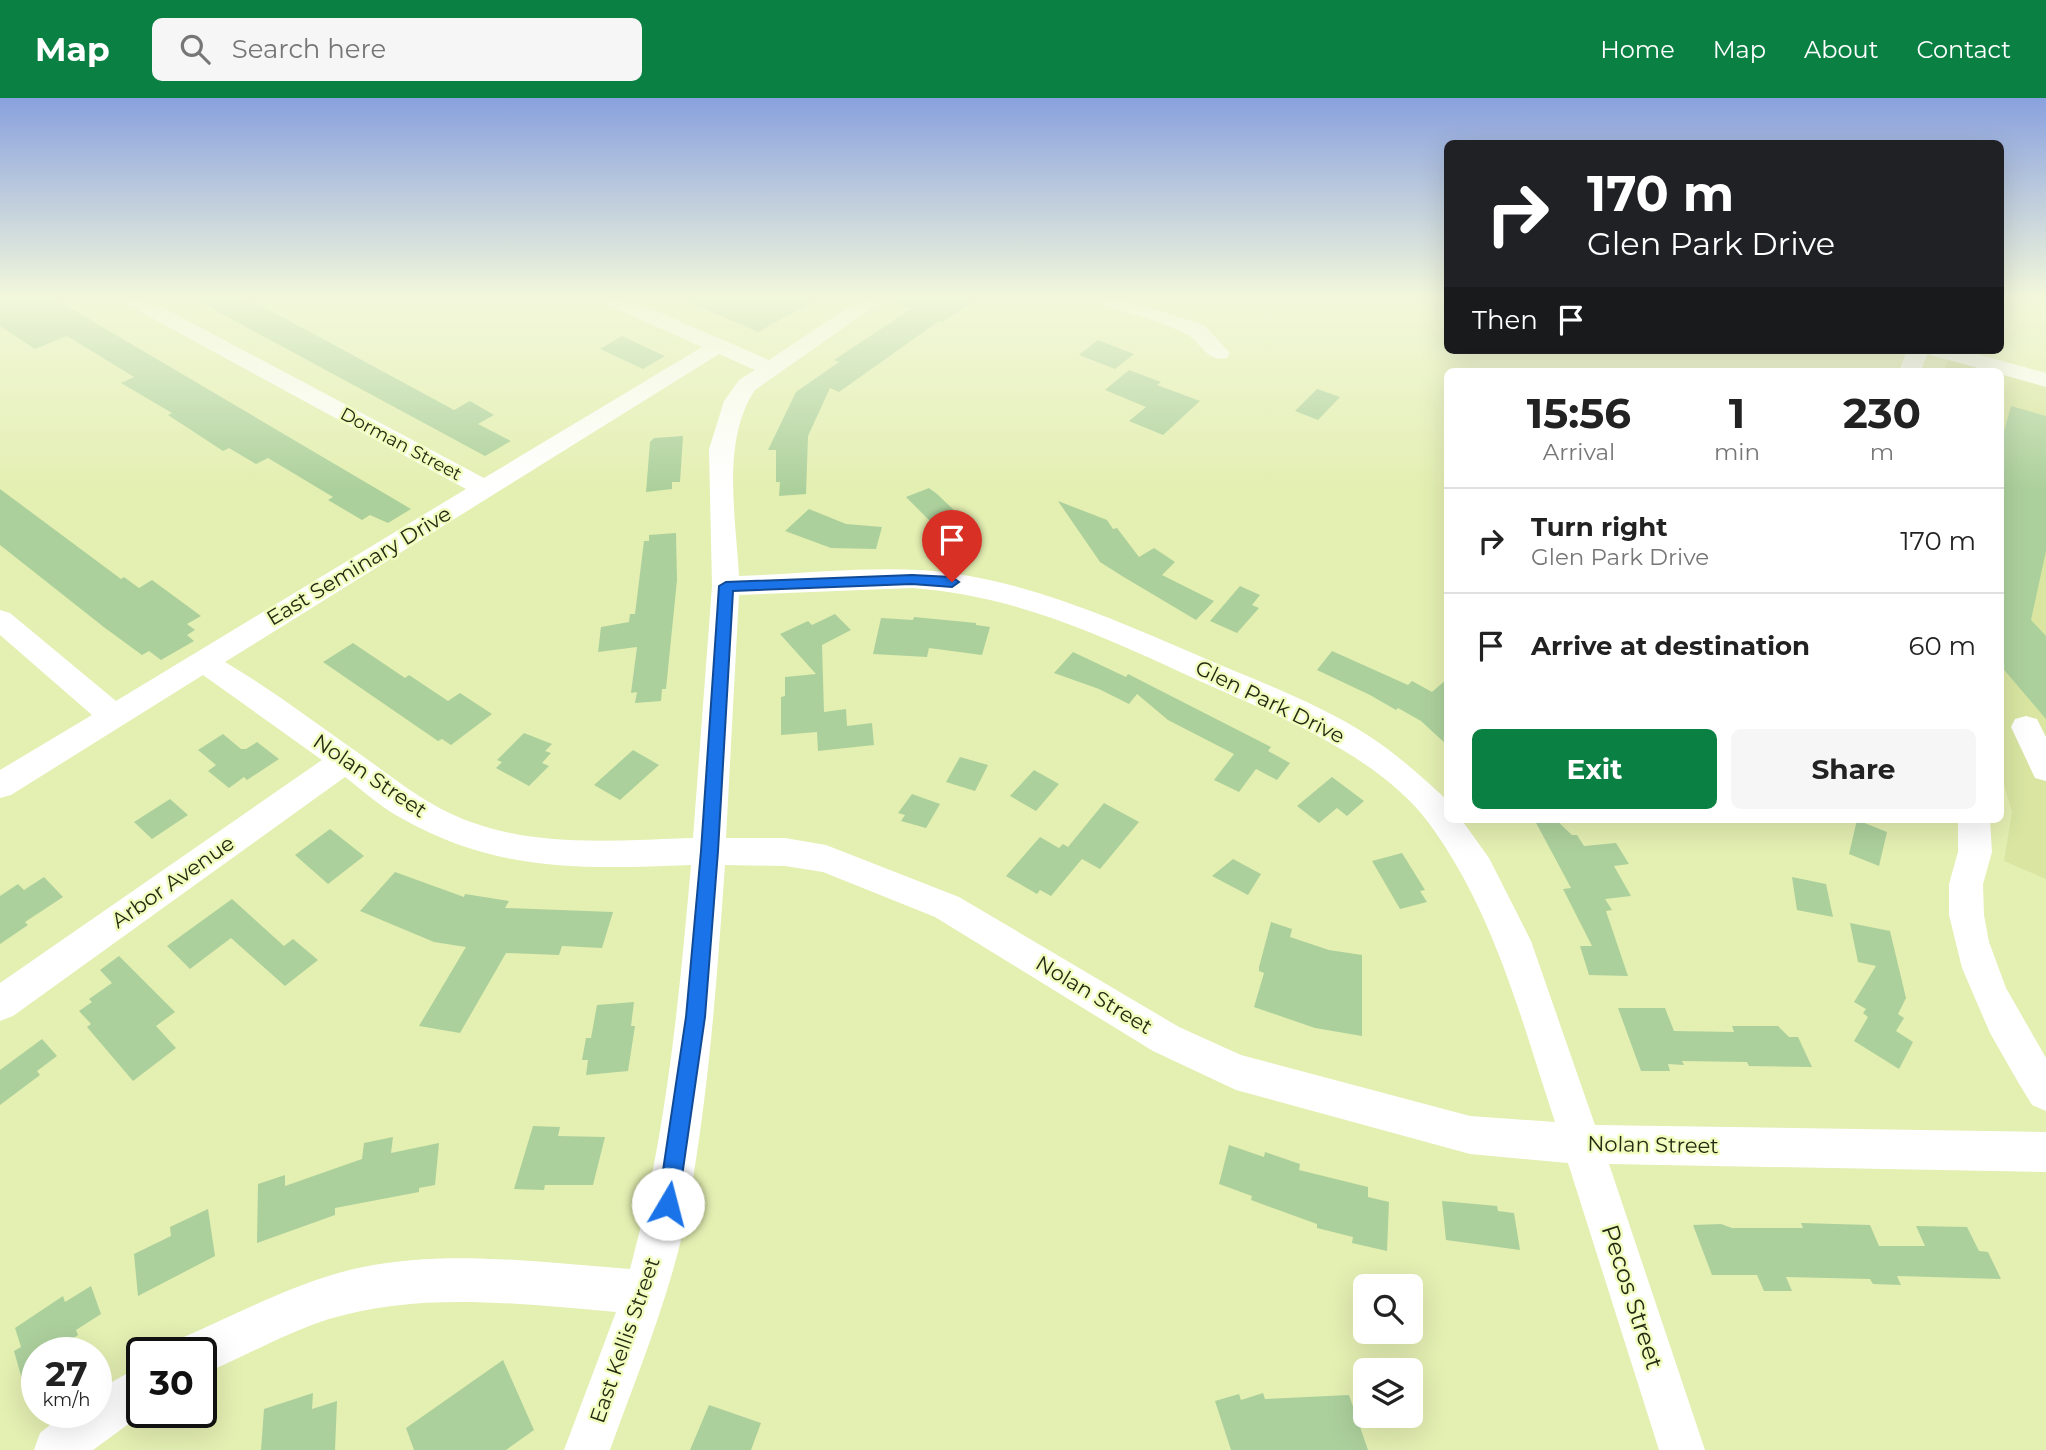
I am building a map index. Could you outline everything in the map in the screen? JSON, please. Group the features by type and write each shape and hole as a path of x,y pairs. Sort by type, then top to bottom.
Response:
{"street":[{"name":"Dorman Street","path":"249,362 485,489"},
{"name":"East Seminary Drive","path":"0,786 692,362"},
{"path":"755,362 769,368 778,362"},
{"path":"1982,362 2003,368"},
{"name":"East Kellis Street","path":"587,1450 645,1292 668,1204 692,1044 709,851 726,586 720,449 736,401 747,385 769,368"},
{"path":"2004,368 2046,380"},
{"name":"Glen Park Drive","path":"726,586 912,579 952,582 1025,599 1090,620 1295,711 1356,743 1400,775 1444,820"},
{"path":"0,620 115,717"},
{"name":"Nolan Street","path":"202,662 233,680 411,808 462,833 516,848 593,855 709,851 785,852 826,859 947,907 1166,1039 1236,1072 1470,1135 1583,1144 2046,1152"},
{"path":"2024,727 2046,769"},
{"name":"Arbor Avenue","path":"0,1004 346,760"},
{"name":"Glen Park Drive","path":"1446,823 1477,868 1513,941 1583,1144"},
{"path":"1974,823 1975,851 1966,886 1968,928 1976,960 2021,1053 2046,1092"},
{"name":"Pecos Street","path":"1583,1144 1682,1450"},
{"path":"217,1346 328,1297 383,1286 453,1280 645,1292"},
{"path":"57,1450 126,1398"}],"shaded area":[{"path":"1947,362 1971,362 1992,368 1945,368"},
{"path":"2004,371 2046,383 2046,879 2004,861 2012,812 2004,785"}],"building":[{"path":"110,362 162,362 411,509 388,523 370,515 362,520 328,500 333,497 268,458 256,464 229,448 223,451 168,415 172,413 121,383 134,377"},
{"path":"311,362 366,362 454,410 470,401 494,415 478,424 511,441 485,456"},
{"path":"628,362 655,362 643,369"},
{"path":"839,362 881,362 839,392 830,388 808,436 806,494 779,496 776,450 768,450 796,392"},
{"path":"1097,362 1124,362 1115,369"},
{"path":"1129,370 1161,382 1157,385 1200,401 1163,435 1129,421 1146,407 1105,390"},
{"path":"1317,389 1340,397 1318,420 1295,411"},
{"path":"2011,406 2046,416 2046,551 2031,620 2046,636 2046,719 2004,670 2004,431"},
{"path":"683,436 680,482 672,482 672,489 646,492 650,442 654,438"},
{"path":"929,488 957,513 931,522 906,497"},
{"path":"0,489 121,579 124,577 139,588 152,580 201,616 187,624 195,630 187,635 194,641 161,660 149,651 142,655 105,628 0,545"},
{"path":"1058,501 1107,520 1113,529 1117,528 1139,557 1154,548 1175,562 1162,575 1214,601 1196,620 1100,562"},
{"path":"809,509 846,524 882,527 876,549 831,548 785,531"},
{"path":"676,533 677,580 666,689 662,689 661,701 635,703 637,692 631,693 637,647 598,652 601,627 629,622 630,614 635,614 644,541 649,541 649,535"},
{"path":"1240,586 1260,595 1252,605 1259,608 1237,633 1210,621"},
{"path":"835,614 851,630 822,645 824,712 846,709 847,726 872,723 874,745 818,751 817,732 781,735 781,697 785,696 785,677 816,674 780,634 808,621 812,625"},
{"path":"914,617 976,623 990,627 982,655 929,648 927,657 873,654 881,618 913,620"},
{"path":"353,643 405,678 409,675 448,701 460,693 492,714 451,745 442,739 438,741 323,662"},
{"path":"1332,651 1408,685 1412,681 1432,692 1444,682 1444,742 1421,721 1317,670"},
{"path":"1073,652 1126,677 1128,674 1271,747 1268,751 1290,763 1277,780 1256,769 1239,792 1214,780 1234,754 1168,720 1137,694 1129,704 1099,689 1054,673"},
{"path":"524,733 552,744 545,751 551,753 542,763 549,766 529,786 496,768 502,762 497,760"},
{"path":"223,734 241,749 257,742 279,759 247,780 244,777 229,788 208,771 216,765 198,750"},
{"path":"633,750 659,765 620,800 594,785"},
{"path":"960,757 988,765 975,791 946,782"},
{"path":"1034,770 1059,784 1036,811 1010,796"},
{"path":"1332,777 1364,801 1347,816 1337,808 1319,823 1297,806"},
{"path":"912,794 940,804 926,828 901,821 905,815 898,813"},
{"path":"170,799 188,815 152,839 134,822"},
{"path":"1104,803 1139,822 1100,869 1082,859 1051,896 1040,890 1037,894 1006,876 1040,837 1059,848 1063,844 1068,847"},
{"path":"1536,823 1559,823 1572,835 1577,835 1584,846 1616,843 1629,864 1614,866 1631,896 1605,899 1612,910 1606,911 1628,976 1589,975 1580,946 1592,946 1563,889 1571,888"},
{"path":"1856,823 1864,823 1887,832 1879,866 1849,854"},
{"path":"330,829 364,856 328,884 295,855"},
{"path":"1402,853 1425,890 1420,891 1427,902 1400,909 1372,861"},
{"path":"1233,859 1261,874 1248,895 1212,876"},
{"path":"395,872 464,897 465,894 509,901 505,908 613,912 602,948 562,946 559,955 506,953 460,1033 419,1026 466,947 434,942 360,911"},
{"path":"44,877 63,897 25,922 28,925 0,944 0,896 18,884 24,890"},
{"path":"1792,877 1826,884 1833,917 1797,910"},
{"path":"232,899 284,946 293,939 318,960 285,986 231,938 190,969 167,946"},
{"path":"1271,922 1292,929 1290,937 1329,950 1362,955 1362,1036 1315,1028 1254,1007 1264,973 1259,971 1259,967"},
{"path":"1850,923 1890,931 1906,998 1898,1014 1904,1018 1896,1031 1913,1042 1899,1069 1854,1041 1868,1017 1863,1013 1866,1009 1854,1002 1876,966 1858,962"},
{"path":"119,956 175,1012 156,1026 176,1048 133,1081 87,1027 91,1024 79,1011 92,1002 89,999 112,983 100,970"},
{"path":"634,1002 631,1026 635,1026 628,1071 586,1075 588,1060 582,1060 586,1038 591,1038 597,1005"},
{"path":"1618,1008 1665,1008 1674,1031 1734,1032 1732,1026 1778,1026 1789,1037 1798,1037 1812,1067 1682,1061 1684,1065 1668,1064 1670,1071 1641,1071"},
{"path":"42,1039 57,1056 37,1071 40,1075 0,1105 0,1070"},
{"path":"533,1126 560,1127 558,1136 605,1137 593,1185 545,1185 544,1190 514,1189"},
{"path":"393,1137 391,1153 439,1143 435,1185 419,1188 419,1192 335,1208 335,1215 257,1243 258,1184 285,1175 285,1186 362,1159 364,1143"},
{"path":"1229,1145 1264,1157 1265,1152 1300,1164 1299,1170 1368,1187 1368,1197 1389,1202 1387,1251 1352,1243 1353,1237 1317,1228 1317,1224 1251,1200 1252,1196 1219,1184"},
{"path":"1442,1201 1497,1206 1498,1211 1514,1213 1520,1250 1446,1240"},
{"path":"208,1209 215,1256 138,1296 134,1254 171,1236 170,1227"},
{"path":"1801,1223 1870,1225 1879,1246 1925,1246 1916,1226 1967,1227 1979,1251 1988,1252 2001,1279 1897,1276 1901,1285 1873,1284 1870,1279 1786,1277 1792,1291 1764,1291 1757,1275 1712,1275 1693,1225 1803,1228"},
{"path":"91,1286 101,1314 76,1330 78,1335 75,1337 21,1337 21,1347 15,1328 63,1296 65,1302"},
{"path":"21,1347 21,1376 14,1351"},
{"path":"503,1360 534,1430 506,1450 414,1450 406,1428"},
{"path":"313,1393 312,1409 337,1401 335,1450 261,1450 264,1409"},
{"path":"1263,1393 1265,1399 1349,1395 1353,1407 1353,1428 1360,1428 1368,1450 1231,1450 1215,1401 1239,1394 1241,1400"},
{"path":"709,1405 761,1423 751,1450 690,1450"}],"route":[{"path":"668,1204 696,1017 726,586 912,579 952,582"}]}
